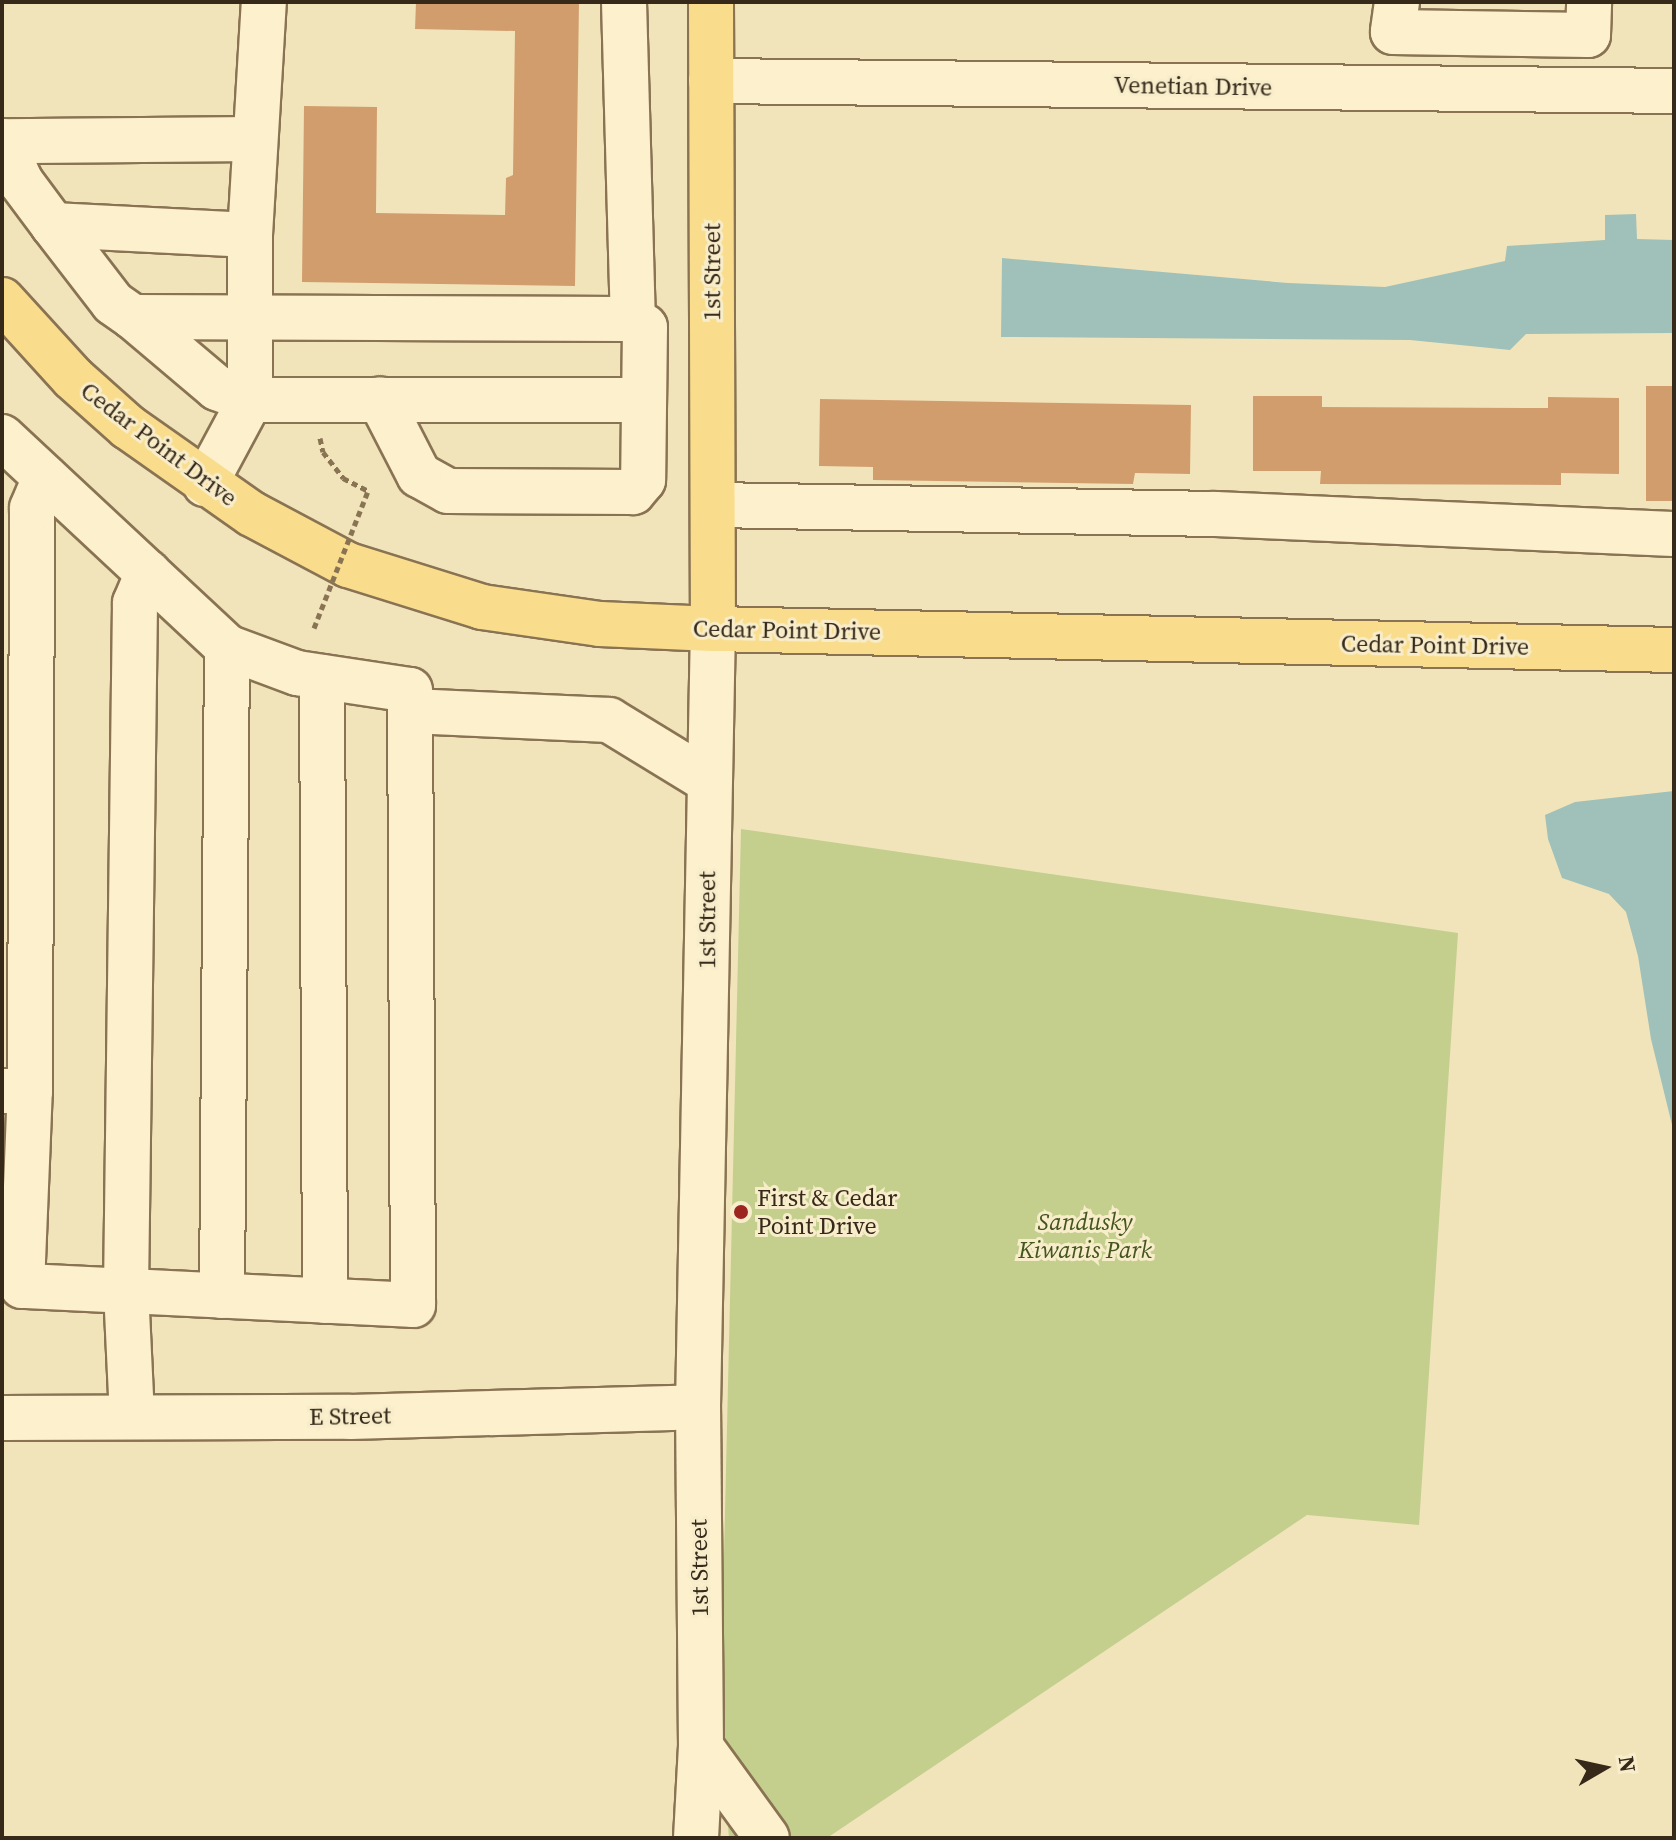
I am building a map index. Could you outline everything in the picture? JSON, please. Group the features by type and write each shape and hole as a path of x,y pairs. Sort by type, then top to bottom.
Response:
{"main road":[{"name":"1st Street","path":"711,2 713,629"},
{"name":"Cedar Point Drive","path":"2,300 73,378 128,427 205,484 252,514 348,565 469,604 600,624 713,629 1674,650"}],"street":[{"path":"205,484 250,400 250,235 264,2"},
{"path":"624,2 633,319"},
{"path":"1397,2 1393,32 1588,35 1589,2"},
{"name":"Venetian Drive","path":"711,81 1674,91"},
{"path":"255,139 2,141 21,182 113,303 217,388 250,400 641,400"},
{"path":"53,225 250,235"},
{"path":"133,317 633,319 645,327 641,400 643,480 633,492 448,491 419,475 380,399"},
{"path":"2,437 227,647 297,673 410,690 413,1305 22,1286 16,1091 32,508 45,478"},
{"path":"714,505 1215,514 1674,534"},
{"path":"132,1417 126,1291 135,603 148,573"},
{"name":"1st Street","path":"696,1838 701,1747 698,1407 713,629"},
{"path":"222,1296 227,647"},
{"path":"322,677 325,1301"},
{"path":"411,711 609,720 709,781"},
{"name":"E Street","path":"2,1418 350,1417 698,1407"},
{"path":"701,1747 767,1838"}],"path":[{"path":"312,398 323,452 343,478 368,491 314,628"}],"green space":[{"name":"Sandusky Kiwanis Park","path":"741,829 1458,933 1419,1525 1307,1515 827,1838 729,1838 720,1726"}],"water":[{"path":"1636,214 1637,239 1674,240 1674,333 1526,334 1510,350 1410,340 1001,337 1002,258 1288,283 1385,287 1505,261 1507,246 1605,240 1605,215"},
{"path":"1674,791 1674,1133 1651,1039 1638,956 1626,912 1609,894 1562,878 1548,839 1545,815 1575,802"}],"building":[{"path":"416,2 579,2 575,286 302,282 304,106 377,107 376,213 505,215 506,178 513,175 515,31 415,29"},
{"path":"1646,386 1674,386 1674,501 1646,501"},
{"path":"1253,396 1322,396 1322,407 1548,408 1548,397 1619,398 1619,474 1561,473 1561,485 1320,484 1321,471 1253,471"},
{"path":"820,399 1191,405 1190,474 1135,473 1133,484 873,480 873,467 819,466"}],"place":[{"name":"First & Cedar Point Drive","path":"741,1212"}]}
